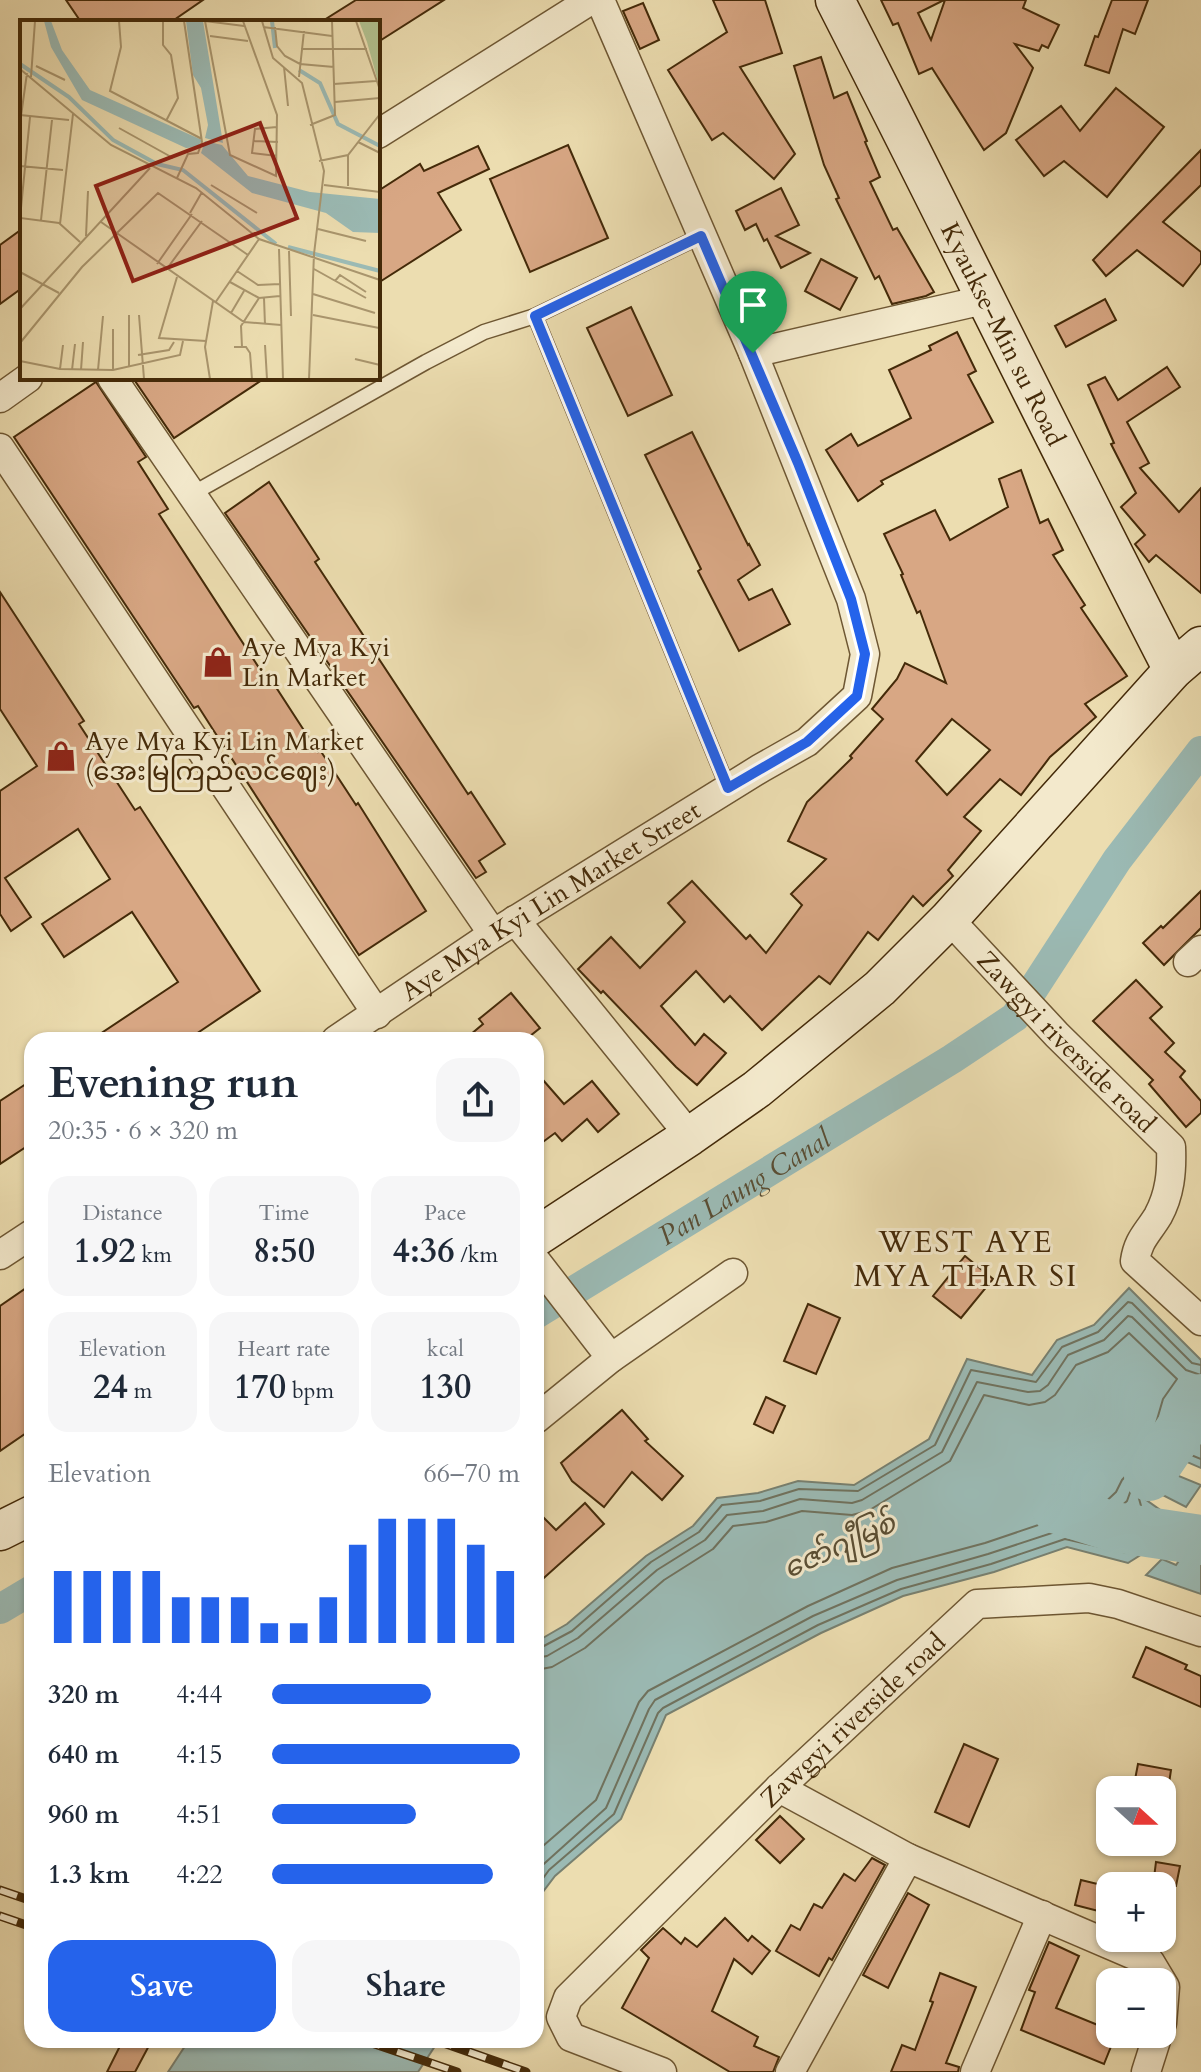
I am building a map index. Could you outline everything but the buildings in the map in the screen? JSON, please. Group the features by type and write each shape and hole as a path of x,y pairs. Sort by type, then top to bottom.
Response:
{"street":[{"path":"380,133 591,0"},
{"name":"Aye Mya Kyi Lin Market Street","path":"349,1032 504,927 807,742 857,696 865,654 851,599 753,353 600,0"},
{"name":"Kyaukse-Min su Road","path":"835,0 988,299 1051,433 1187,658"},
{"path":"753,353 988,299"},
{"path":"0,398 25,380"},
{"path":"113,380 504,927 690,1136"},
{"path":"0,448 377,1014"},
{"path":"544,1232 757,1089 880,988 949,919 1187,658"},
{"name":"Zawgyi riverside road","path":"949,919 1057,1035 1171,1147 1173,1178 1159,1214 1138,1244 1135,1261 1201,1321"},
{"path":"0,1255 24,1239"},
{"path":"544,1273 611,1358"},
{"path":"544,1412 611,1358 733,1273"},
{"path":"0,1531 24,1519"},
{"name":"Zawgyi riverside road","path":"662,2072 571,2037 561,2017 568,1998 779,1788 977,1604 1089,1598 1118,1604 1201,1632"},
{"path":"779,1788 908,1858 1150,1962 1154,1968"},
{"path":"790,2072 908,1858"},
{"path":"975,2072 1042,1915"},
{"path":"1146,2072 1154,2048"}],"lane":[{"path":"192,494 484,332 535,316 701,236"},
{"path":"535,316 728,788"}],"water":[{"path":"1129,1288 1201,1360 1201,1413 1191,1409 1184,1428 1201,1436 1201,1468 1171,1455 1164,1470 1201,1485 1186,1507 1153,1490 1145,1499 1177,1522 1161,1538 1130,1519 1118,1532 1150,1549 1128,1563 1067,1547 994,1572 903,1596 821,1633 666,1715 621,1819 555,1876 544,1890 544,1637 567,1624 646,1556 693,1526 717,1498 758,1493 798,1481 854,1485 929,1439 967,1359 1032,1375 1057,1340 1094,1325"},
{"path":"1194,1530 1201,1534 1201,1594 1146,1575 1162,1559 1176,1565 1185,1552 1176,1547"},
{"path":"184,2048 434,2048 418,2072 168,2072"}],"waterway":[{"name":"Pan Laung Canal","path":"544,1309 952,1059 1015,1017 1117,860 1201,751"},
{"path":"1149,1476 1201,1399"},
{"name":"ဇော်ဂျီမြစ်","path":"1057,1509 1114,1527 1201,1540"},
{"name":"Pan Laung Canal","path":"0,1609 24,1595"}],"railway":[{"path":"0,1890 24,1898"},
{"path":"0,1916 24,1924"},
{"path":"386,2048 457,2072"},
{"path":"458,2048 526,2072"}],"place":[{"name":"Aye Mya Kyi Lin Market","path":"218,662"},
{"name":"Aye Mya Kyi Lin Market (အေးမြကြည်လင်ဈေး)","path":"61,756"}],"district":[{"name":"WEST AYE MYA THAR SI","path":"966,1259"}],"route":[{"path":"701,236 753,353 851,599 865,654 857,696 807,742 728,788 535,316 701,236"}]}
